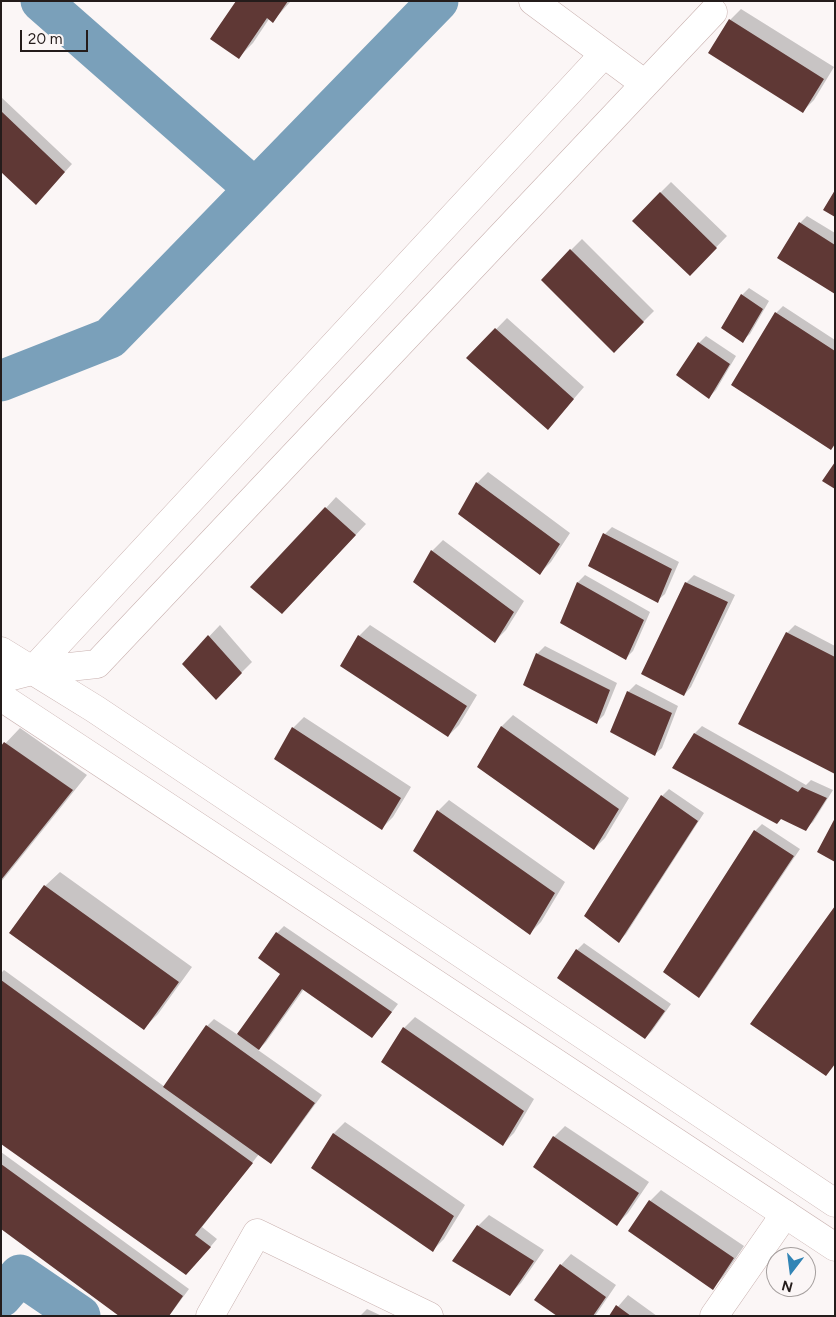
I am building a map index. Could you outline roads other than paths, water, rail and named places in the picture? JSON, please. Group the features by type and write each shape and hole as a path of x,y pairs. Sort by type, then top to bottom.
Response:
{"street":[{"path":"533,2 645,84"},
{"path":"1,679 32,671 97,664 714,12"},
{"path":"32,671 604,54"},
{"path":"1,651 95,709 835,1202"},
{"path":"1,697 835,1247"},
{"path":"714,1316 785,1214"},
{"path":"210,1316 257,1233 429,1316"}],"waterway":[{"path":"41,1 255,189"},
{"path":"1,381 110,338 438,1"},
{"path":"1,1297 20,1275 80,1316"}]}
